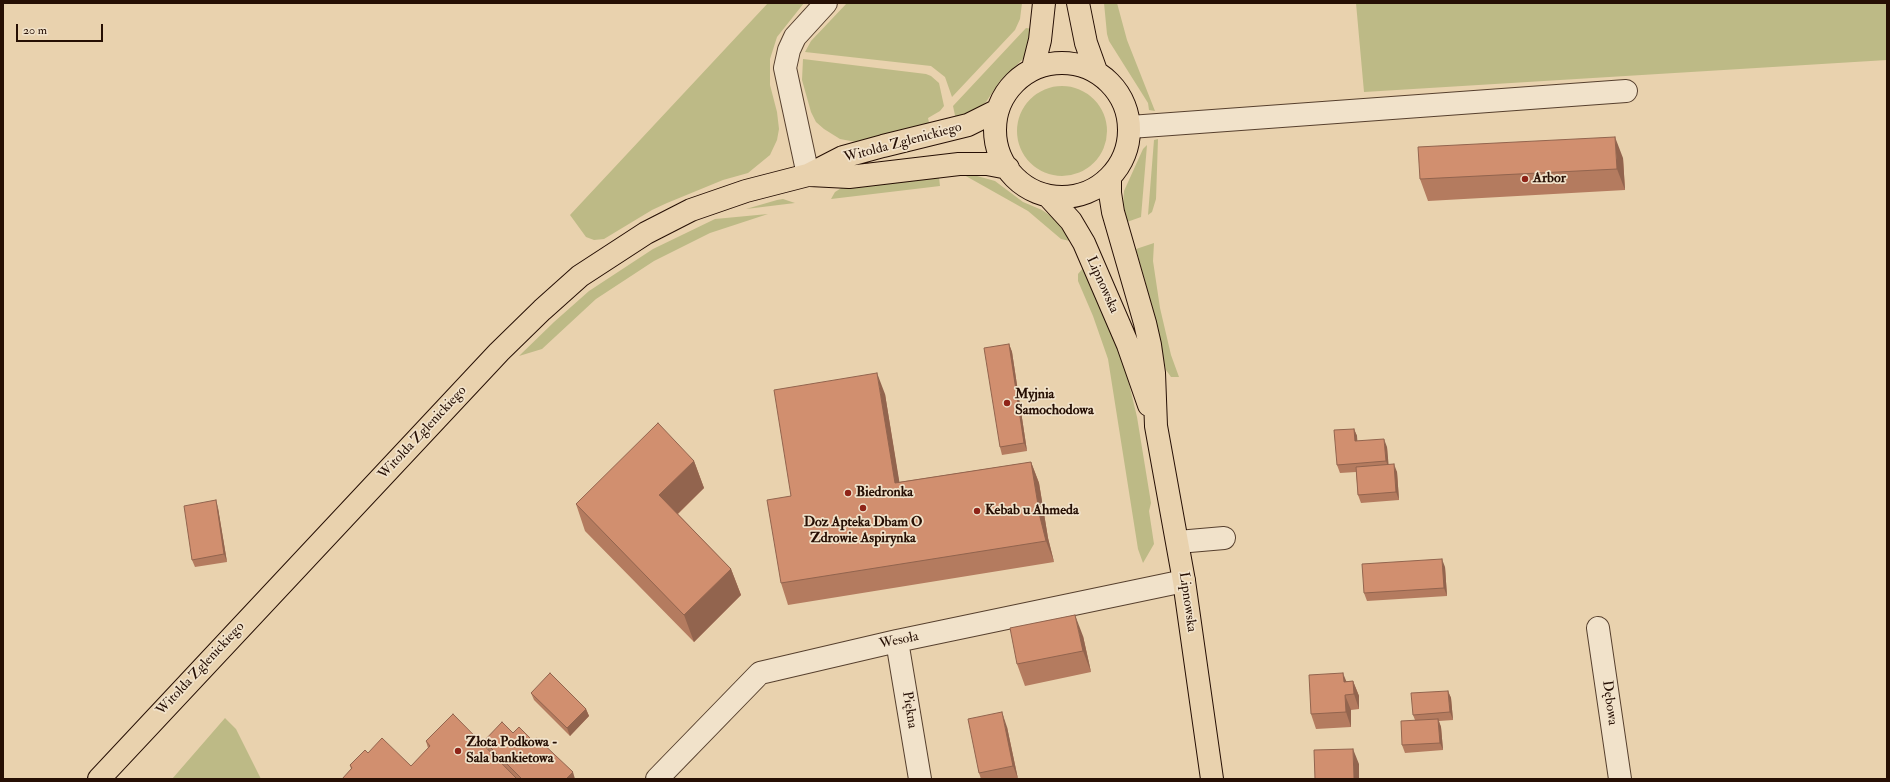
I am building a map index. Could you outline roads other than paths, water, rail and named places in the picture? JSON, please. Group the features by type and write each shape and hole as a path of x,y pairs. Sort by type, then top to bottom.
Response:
{"main road":[{"path":"1032,68 1040,40 1044,3"},
{"path":"1078,3 1086,43 1096,71"},
{"path":"1061,62 1076,64 1096,71 1117,91 1127,110 1130,127 1127,145 1123,156 1110,177 1101,185 1082,194 1063,197 1049,197 1025,186 1008,168 995,144 994,132 998,110 1011,86 1032,68 1050,63 1061,62"},
{"name":"Witolda Zglenickiego","path":"98,779 499,352 542,310 580,276 646,233 691,210 746,191 808,175 843,158 883,146 968,125 998,110"},
{"name":"Witolda Zglenickiego","path":"808,175 849,177 959,164 987,164 1008,168"},
{"name":"Lipnowska","path":"1110,177 1110,193 1113,212 1146,323 1154,373 1156,426"},
{"name":"Lipnowska","path":"1049,197 1071,221 1084,243 1128,345 1156,426 1178,542 1212,779"}],"street":[{"path":"808,175 785,68 789,50 795,37 826,3"},
{"path":"1130,127 1626,91"},
{"path":"1178,542 1224,538"},
{"name":"Wesoła","path":"657,779 760,673 897,641 1184,581"},
{"name":"Dębowa","path":"1598,628 1620,779"},
{"name":"Piękna","path":"897,641 920,779"}],"place":[{"name":"Arbor","path":"1525,179"},
{"name":"Myjnia Samochodowa","path":"1007,403"},
{"name":"Biedronka","path":"848,493"},
{"name":"Doz Apteka Dbam O Zdrowie Aspirynka","path":"863,508"},
{"name":"Kebab u Ahmeda","path":"977,511"},
{"name":"Złota Podkowa - Sala bankietowa","path":"458,751"}]}
